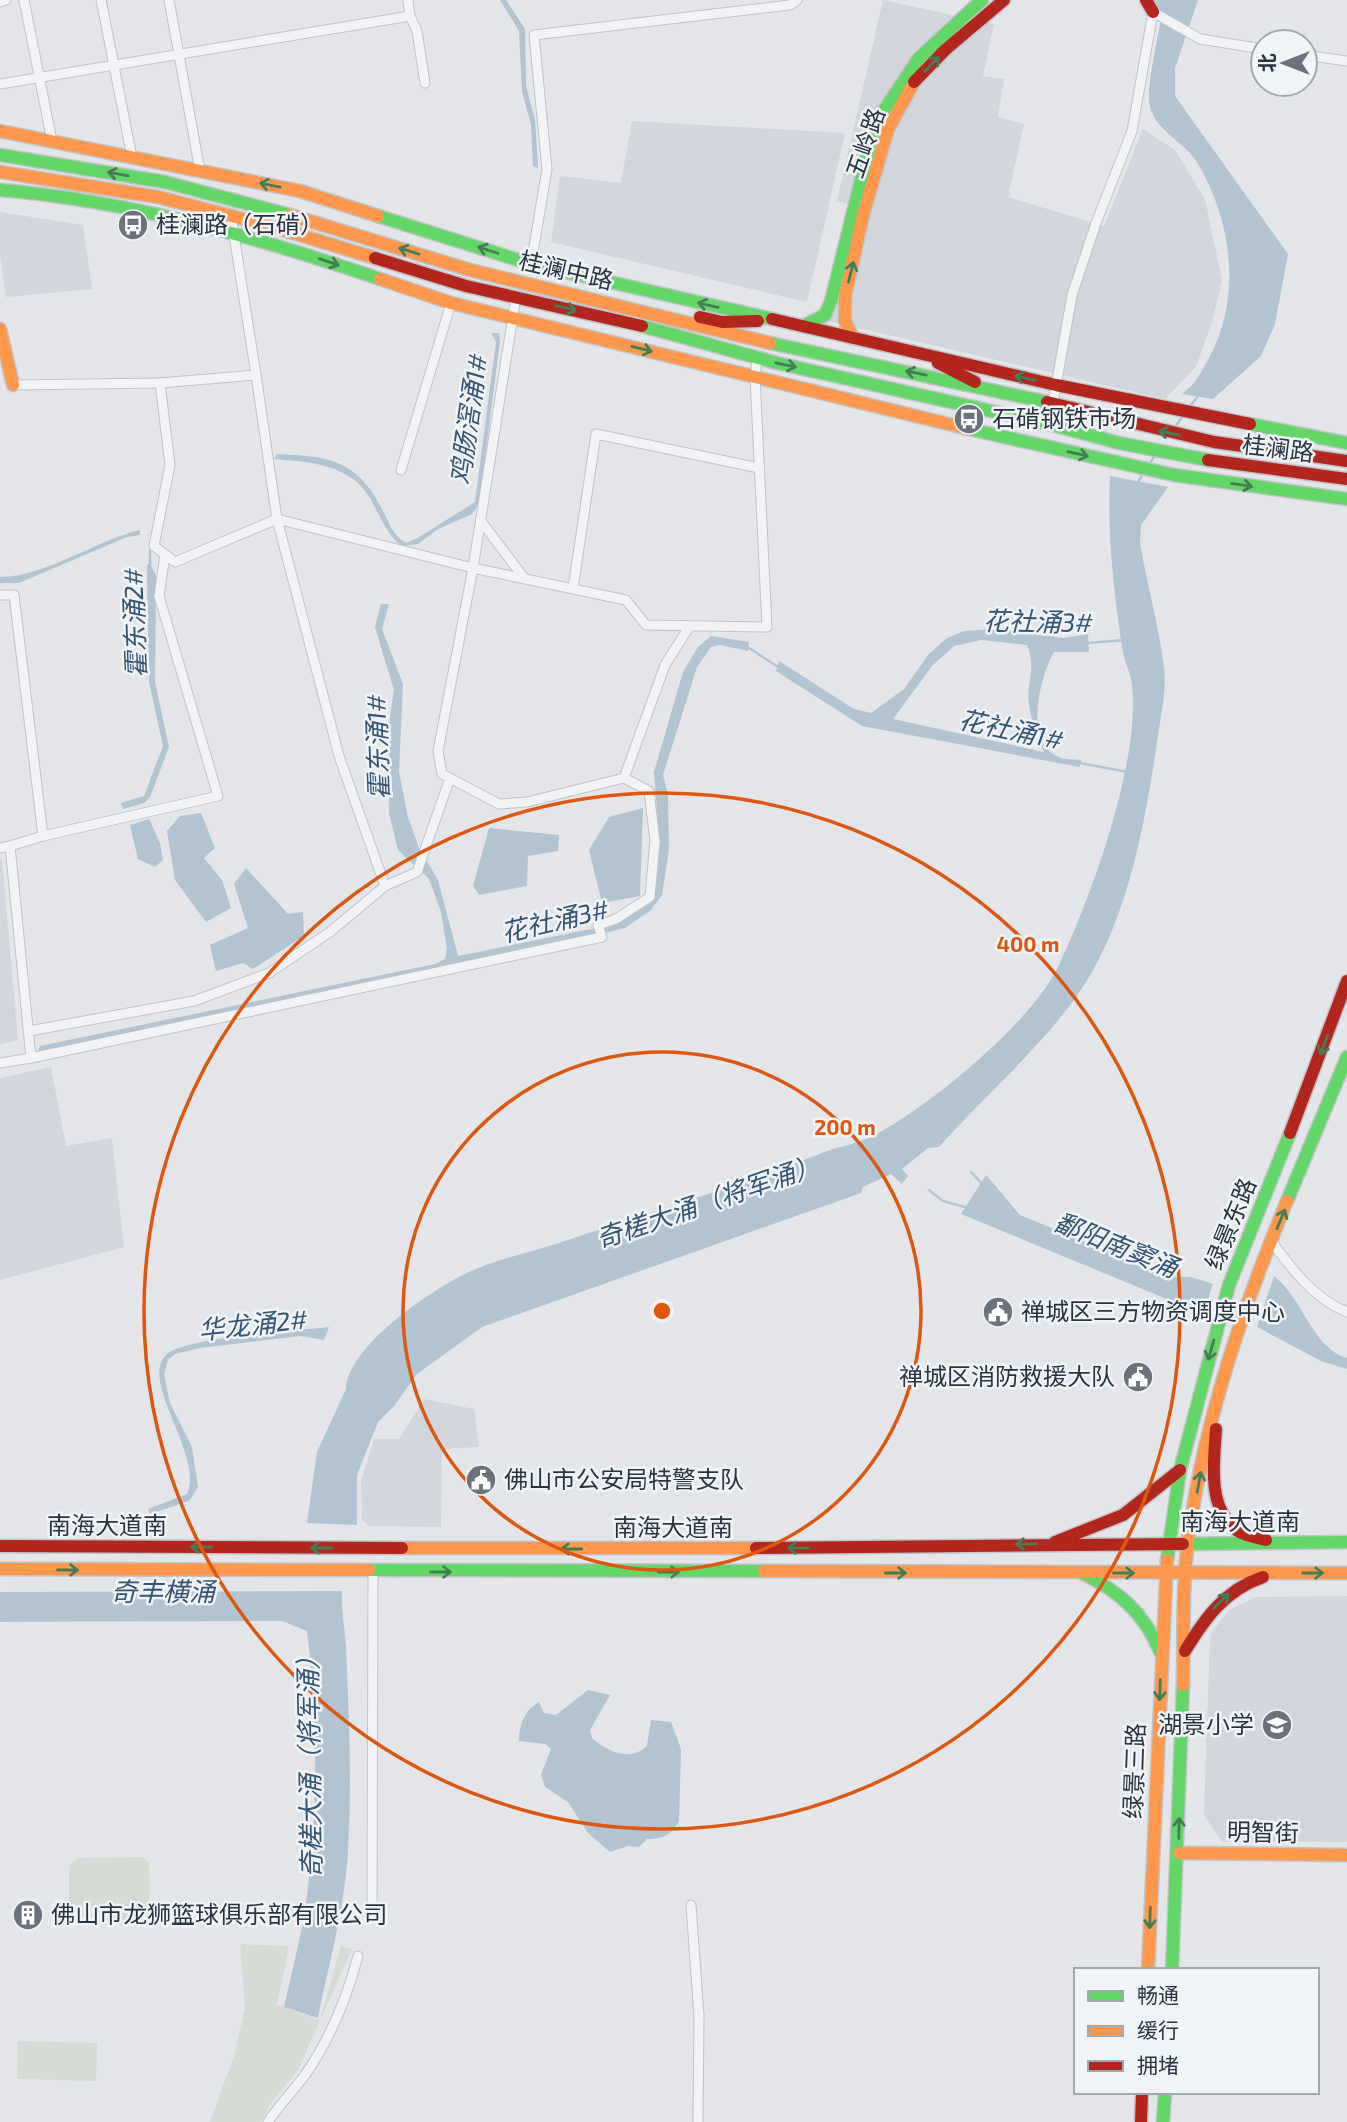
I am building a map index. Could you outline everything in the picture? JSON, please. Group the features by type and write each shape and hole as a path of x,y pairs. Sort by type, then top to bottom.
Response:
{"main road":[{"name":"五岭路","path":"802,326 825,315 875,124 919,58 982,0"},
{"name":"五岭路","path":"853,338 845,321 845,297 884,139 912,85 955,39 1004,0"},
{"path":"0,131 300,191 531,264 1056,385 1347,443"},
{"name":"桂澜中路","path":"0,155 155,180 281,212 470,270 781,346 1053,403 1125,423"},
{"path":"155,180 200,171"},
{"name":"桂澜中路","path":"0,172 158,197 466,286 664,331 757,358 1049,424 1119,443"},
{"path":"0,190 62,195 163,215 283,246 451,303 1109,461 1174,474 1347,499"},
{"path":"531,264 555,290"},
{"path":"834,287 835,299 845,297"},
{"path":"668,317 684,314 722,322 776,320"},
{"path":"0,329 13,385"},
{"path":"922,354 998,391"},
{"name":"桂澜路","path":"1125,423 1214,442 1347,461"},
{"name":"桂澜路","path":"1119,443 1205,460 1347,479"},
{"name":"绿景东路","path":"1165,1573 1167,1543 1180,1470 1229,1285 1309,1086 1347,981"},
{"name":"绿景东路","path":"1187,1574 1188,1542 1204,1453 1247,1298 1347,1056"},
{"path":"1216,1416 1214,1476 1219,1510 1236,1530 1273,1542"},
{"path":"1049,1544 1110,1524 1144,1504 1180,1470"},
{"name":"南海大道南","path":"0,1546 708,1549 1347,1542"},
{"name":"南海大道南","path":"0,1569 1347,1573"},
{"path":"1082,1573 1114,1588 1133,1604 1150,1626 1161,1655"},
{"name":"绿景三路","path":"1148,1968 1165,1573"},
{"path":"1183,1654 1205,1618 1227,1595 1245,1581 1278,1573"},
{"name":"绿景三路","path":"1172,1968 1179,1853 1187,1574"},
{"name":"明智街","path":"1179,1853 1347,1855"},
{"path":"1141,2122 1142,2094"},
{"path":"1163,2122 1165,2094"}],"street":[{"path":"0,2 6,0"},
{"path":"24,0 52,141"},
{"path":"102,0 132,157"},
{"path":"169,0 200,171"},
{"path":"408,0 410,16 418,31 425,83"},
{"path":"531,264 547,169 534,35 790,5 797,0"},
{"path":"1053,403 1072,295 1096,223 1132,131 1149,6 1200,39 1249,47"},
{"path":"0,84 179,52 410,16"},
{"path":"1319,57 1347,61"},
{"path":"231,216 277,519 339,757 385,886"},
{"path":"0,1063 31,1051 600,932 597,925 616,919 650,897 656,841 649,791 624,778 527,802 499,804 442,774 438,751 473,568 516,297"},
{"path":"401,470 451,303"},
{"path":"160,383 170,465 154,546 175,562 277,519 473,568 626,600 646,625 767,628 755,377 757,358"},
{"path":"13,385 160,383 256,375"},
{"path":"573,588 596,434 759,468"},
{"path":"481,521 524,578"},
{"path":"0,848 218,796 159,596 165,555"},
{"path":"0,595 14,595 43,836"},
{"path":"624,778 665,664 689,627"},
{"path":"29,1031 194,1001 269,973 330,932 385,886 418,872 450,778"},
{"path":"10,846 31,1051"},
{"path":"1271,1241 1296,1275 1337,1308 1347,1312"},
{"path":"372,1917 373,1572"},
{"path":"691,1905 699,2016 698,2122"},
{"path":"268,2122 304,2075 328,2036 351,1984 358,1956"}],"shaded area":[{"path":"883,0 994,24 983,76 1004,79 998,117 1024,124 1008,197 1104,226 1143,129 1175,150 1205,199 1222,280 1213,319 1196,367 1165,399 823,320 851,205 837,201"},
{"path":"632,121 845,133 807,302 551,242 560,176 621,183"},
{"path":"0,212 83,225 92,289 6,297 0,256"},
{"path":"2,859 18,1040 0,1044 0,860"},
{"path":"51,1067 66,1146 112,1138 124,1247 0,1280 0,1078"},
{"path":"424,1399 474,1409 479,1447 442,1449 441,1527 369,1526 362,1519 361,1481 374,1439 399,1439"},
{"name":"湖景小学","path":"1347,1596 1347,1842 1222,1842 1204,1815 1210,1635 1229,1610 1256,1597"},
{"path":"142,1857 149,1862 150,1917 142,1924 76,1925 69,1916 69,1866 78,1858"},
{"path":"240,1944 289,1946 277,2005 320,2020 341,1946 352,1949 298,2070 271,2103 261,2122 210,2122 235,2053 245,2006"},
{"path":"18,2041 97,2043 96,2081 17,2079"}],"water":[{"path":"500,0 506,0 525,29 526,86 535,120 538,168 533,166 531,125 522,91 519,31"},
{"path":"1153,0 1198,0 1175,68 1175,96 1288,254 1275,324 1261,356 1213,399 1182,394 1201,372 1220,333 1229,283 1229,258 1225,233 1209,185 1197,162 1158,123 1150,106 1151,73 1162,11 1155,7"},
{"path":"491,333 499,333 500,341 479,504 472,514 438,529 418,544 401,546 388,530 363,488 353,479 329,467 274,459 277,454 296,455 341,465 364,482 398,537 406,543 416,539 475,502 496,342"},
{"path":"1110,476 1168,487 1141,525 1140,543 1162,653 1164,696 1140,840 1121,906 1095,967 1062,1015 1029,1054 939,1147 928,1148 902,1169 908,1176 902,1184 891,1174 863,1187 861,1193 482,1327 417,1374 394,1406 378,1422 357,1475 357,1525 307,1523 317,1452 346,1389 350,1372 361,1354 377,1337 416,1304 455,1279 481,1267 692,1199 873,1136 922,1105 976,1062 1002,1038 1044,989 1071,938 1099,865 1112,825 1130,746 1133,710 1131,679 1123,653 1114,587 1110,542"},
{"path":"140,530 140,535 127,537 19,583 0,583 0,577 36,571"},
{"path":"150,564 156,575 155,682 169,747 150,797 144,803 123,809 121,803 144,796 163,746 149,682 147,565"},
{"path":"381,604 389,604 382,629 403,684 399,772 408,817 419,848 438,880 458,956 616,924 645,904 656,880 660,849 654,772 683,672 698,647 711,636 749,642 748,651 720,645 711,647 697,667 663,775 668,795 669,849 662,895 651,910 625,928 529,952 37,1053 40,1046 435,964 445,959 447,949 441,912 429,879 398,850 389,813 389,724 394,690 375,627"},
{"path":"999,629 1063,638 1088,634 1089,652 1054,652 1044,676 1038,708 1041,738 1048,750 1061,758 1081,760 1080,767 862,726 776,671 779,661 854,709 871,713 904,689 929,654 947,638 964,631","holes":["981,640 1027,645 1031,661 1028,696 1030,711 1044,752 893,719 932,666 954,646"]},
{"path":"643,808 640,896 602,903 589,850 609,817"},
{"path":"201,813 215,848 204,858 222,880 231,908 206,922 175,880 167,831 180,816"},
{"path":"149,819 160,843 163,860 155,867 138,859 130,825"},
{"path":"489,828 559,835 558,851 528,856 527,886 479,895 473,886"},
{"path":"246,868 288,914 303,912 304,936 253,969 243,963 216,971 210,945 248,928 234,884"},
{"path":"986,1175 1020,1215 1170,1277 1191,1277 1213,1284 1203,1314 961,1214"},
{"path":"1274,1276 1293,1297 1325,1344 1335,1353 1347,1358 1347,1369 1321,1361 1257,1327"},
{"path":"329,1327 324,1340 301,1336 200,1348 175,1354 168,1360 164,1374 170,1403 192,1447 198,1487 189,1501 150,1514 148,1509 187,1494 190,1477 186,1457 163,1392 159,1373 163,1359 176,1349 210,1340"},
{"name":"奇丰横涌","path":"342,1591 350,1749 348,1850 340,1914 318,2018 284,2007 304,1915 313,1837 315,1731 307,1631 282,1621 0,1622 0,1592"},
{"path":"588,1690 610,1695 590,1730 592,1738 605,1747 626,1754 640,1751 647,1746 651,1720 671,1722 681,1749 679,1821 666,1835 647,1839 639,1847 628,1846 610,1852 588,1833 568,1802 545,1787 541,1775 551,1749 545,1744 519,1741 524,1718 534,1705 539,1702 544,1713 556,1715"}],"waterway":[{"name":"奇槎大涌（将军涌）","path":"1190,406 1199,395"},
{"name":"奇槎大涌（将军涌）","path":"1174,429 1184,414"},
{"name":"奇槎大涌（将军涌）","path":"1148,466 1156,454"},
{"name":"奇槎大涌（将军涌）","path":"1137,484 1144,472"},
{"name":"霍东涌2#","path":"150,551 150,566"},
{"name":"花社涌3#","path":"1087,643 1126,640"},
{"name":"花社涌3#","path":"746,646 778,667"},
{"name":"花社涌1#","path":"1080,763 1128,772"},
{"name":"鄱阳南窦涌","path":"971,1172 982,1184"},
{"name":"鄱阳南窦涌","path":"929,1190 943,1201 965,1207"}],"traffic: fast":[{"path":"803,326 825,315 831,301 875,124 919,58 982,0"},
{"path":"0,155 165,182 290,215"},
{"path":"0,190 97,203 193,223 380,279"},
{"path":"378,216 531,264 772,319"},
{"path":"642,326 777,363 1049,424 1119,443 1208,460"},
{"path":"770,343 1047,402"},
{"path":"1250,424 1347,443"},
{"path":"969,429 1174,475 1347,499"},
{"path":"1287,1201 1347,1057"},
{"path":"1167,1560 1180,1470 1229,1285 1290,1133"},
{"path":"1183,1544 1347,1542"},
{"path":"369,1570 764,1571"},
{"path":"1082,1573 1129,1604 1146,1625 1160,1651"},
{"path":"1172,1968 1183,1685"},
{"path":"1163,2122 1165,2094"}],"traffic: slow":[{"path":"853,338 845,321 845,297 863,215 888,129 914,82"},
{"path":"0,131 300,191 378,216"},
{"path":"0,172 158,197 274,227 375,258"},
{"path":"290,215 470,270 770,343"},
{"path":"380,279 451,303 969,429"},
{"path":"0,329 13,385"},
{"path":"1183,1685 1186,1560 1203,1454 1226,1368 1287,1201"},
{"path":"402,1548 756,1548"},
{"path":"1148,1968 1167,1560"},
{"path":"0,1569 369,1570"},
{"path":"764,1571 1347,1573"},
{"path":"1179,1853 1347,1855"}],"traffic: jam":[{"path":"914,82 945,50 1004,0"},
{"path":"1146,0 1153,12"},
{"path":"375,258 466,286 642,326"},
{"path":"700,317 722,322 758,321"},
{"path":"772,319 1056,385 1250,424"},
{"path":"938,363 975,382"},
{"path":"1047,402 1214,442 1347,461"},
{"path":"1208,460 1347,479"},
{"path":"1290,1133 1347,981"},
{"path":"1216,1429 1214,1482 1220,1508 1235,1529 1266,1540"},
{"path":"1055,1542 1123,1515 1180,1470"},
{"path":"756,1548 1183,1544"},
{"path":"0,1546 402,1548"},
{"path":"1185,1651 1217,1606 1238,1589 1263,1577"},
{"path":"1141,2122 1142,2094"}],"place":[{"name":"桂澜路（石𬒔）","path":"133,225"},
{"name":"石𬒔钢铁市场","path":"969,419"},
{"name":"禅城区三方物资调度中心","path":"998,1312"},
{"name":"禅城区消防救援大队","path":"1138,1377"},
{"name":"佛山市公安局特警支队","path":"481,1480"},
{"name":"湖景小学","path":"1277,1725"},
{"name":"佛山市龙狮篮球俱乐部有限公司","path":"28,1915"}],"water label":[{"name":"鸡肠滘涌1#","path":"469,419"},
{"name":"霍东涌1#","path":"378,747"},
{"name":"华龙涌2#","path":"253,1325"}]}
